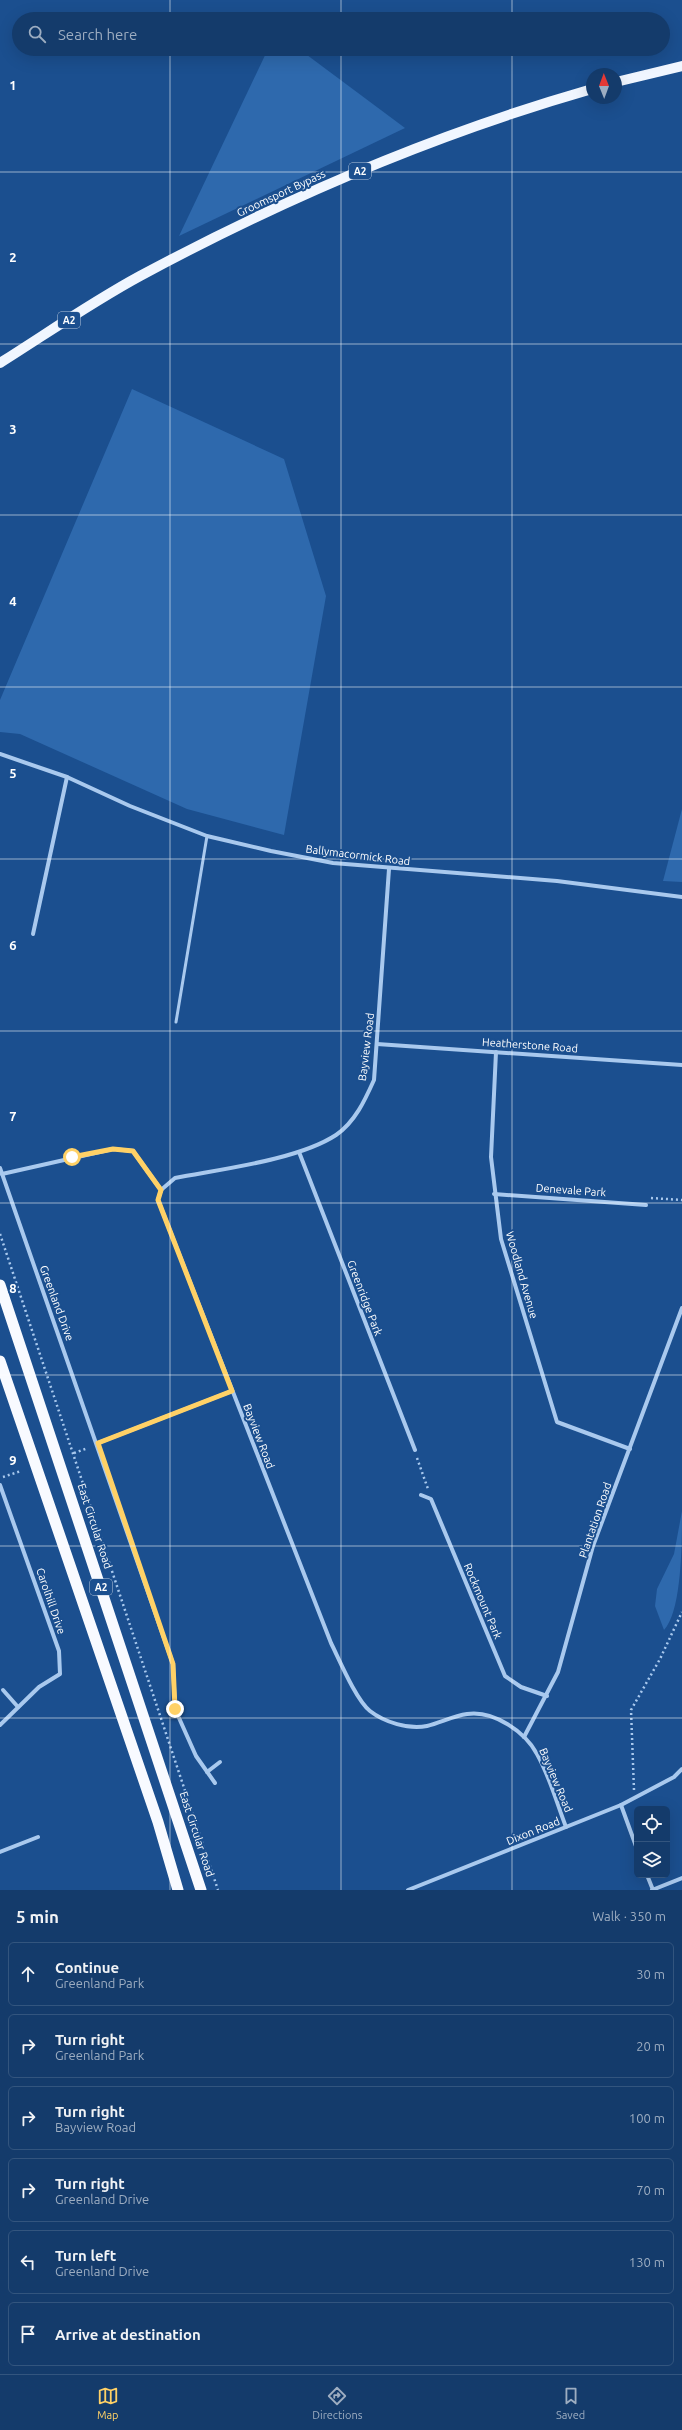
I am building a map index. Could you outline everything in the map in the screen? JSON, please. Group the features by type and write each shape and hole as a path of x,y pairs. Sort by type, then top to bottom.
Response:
{"highway":[{"name":"East Circular Road","path":"0,1285 201,1890"},
{"name":"A2","path":"0,1361 158,1822 178,1890"}],"main road":[{"path":"622,81 682,66"},
{"name":"Groomsport Bypass","path":"0,363 138,277 253,218 346,176 441,138 536,105 586,91"}],"street":[{"name":"Ballymacormick Road","path":"0,754 67,777 130,806 207,836 333,863 389,869 556,881 682,897"},
{"path":"33,934 67,777"},
{"name":"Bayview Road","path":"389,869 374,1080 362,1106 337,1134 299,1152 175,1178 161,1190 158,1200 331,1642 354,1689 369,1710 385,1720 405,1726 425,1727 468,1714 497,1719 524,1737 537,1754 566,1828"},
{"name":"Heatherstone Road","path":"377,1044 682,1065"},
{"name":"Woodland Avenue","path":"496,1052 491,1157 494,1194 501,1239 557,1422 630,1449"},
{"path":"2,1174 113,1149 126,1150 133,1151 161,1190"},
{"name":"Greenridge Park","path":"299,1152 414,1450"},
{"name":"Greenland Drive","path":"0,1168 98,1443 173,1664 175,1709 196,1756 215,1783"},
{"name":"Denevale Park","path":"494,1194 646,1205"},
{"name":"Plantation Road","path":"524,1737 547,1696 558,1672 593,1546 682,1308"},
{"path":"98,1443 232,1391"},
{"name":"Carolhill Drive","path":"0,1485 59,1650 60,1674 38,1687 0,1725"},
{"path":"421,1495 431,1499"},
{"name":"Rockmount Park","path":"431,1499 505,1676 521,1687 547,1696"},
{"path":"3,1690 18,1707"},
{"path":"207,1772 220,1762"},
{"name":"Dixon Road","path":"408,1890 566,1828 620,1805 674,1777 682,1769"},
{"path":"620,1805 634,1842"},
{"path":"0,1852 38,1837"},
{"path":"648,1878 652,1890 682,1878"}],"lane":[{"path":"176,1022 207,836"}],"path":[{"path":"646,1205 652,1197 682,1200"},
{"path":"0,1234 218,1890"},
{"path":"74,1453 98,1443"},
{"path":"414,1450 431,1499"},
{"path":"0,1478 21,1471"},
{"path":"635,1798 631,1710 660,1659 682,1612"}],"shaded area":[{"path":"265,56 308,56 405,128 179,236"},
{"path":"132,389 284,459 326,596 284,835 187,809 20,734 0,732 0,700"},
{"path":"682,809 682,882 663,881"},
{"path":"682,1511 682,1540 678,1592 670,1621 664,1630 655,1606 657,1589 674,1554"}],"route":[{"path":"72,1157 113,1149 133,1151 150,1177 161,1190 158,1200 232,1391 98,1443 173,1664 175,1709"}]}
